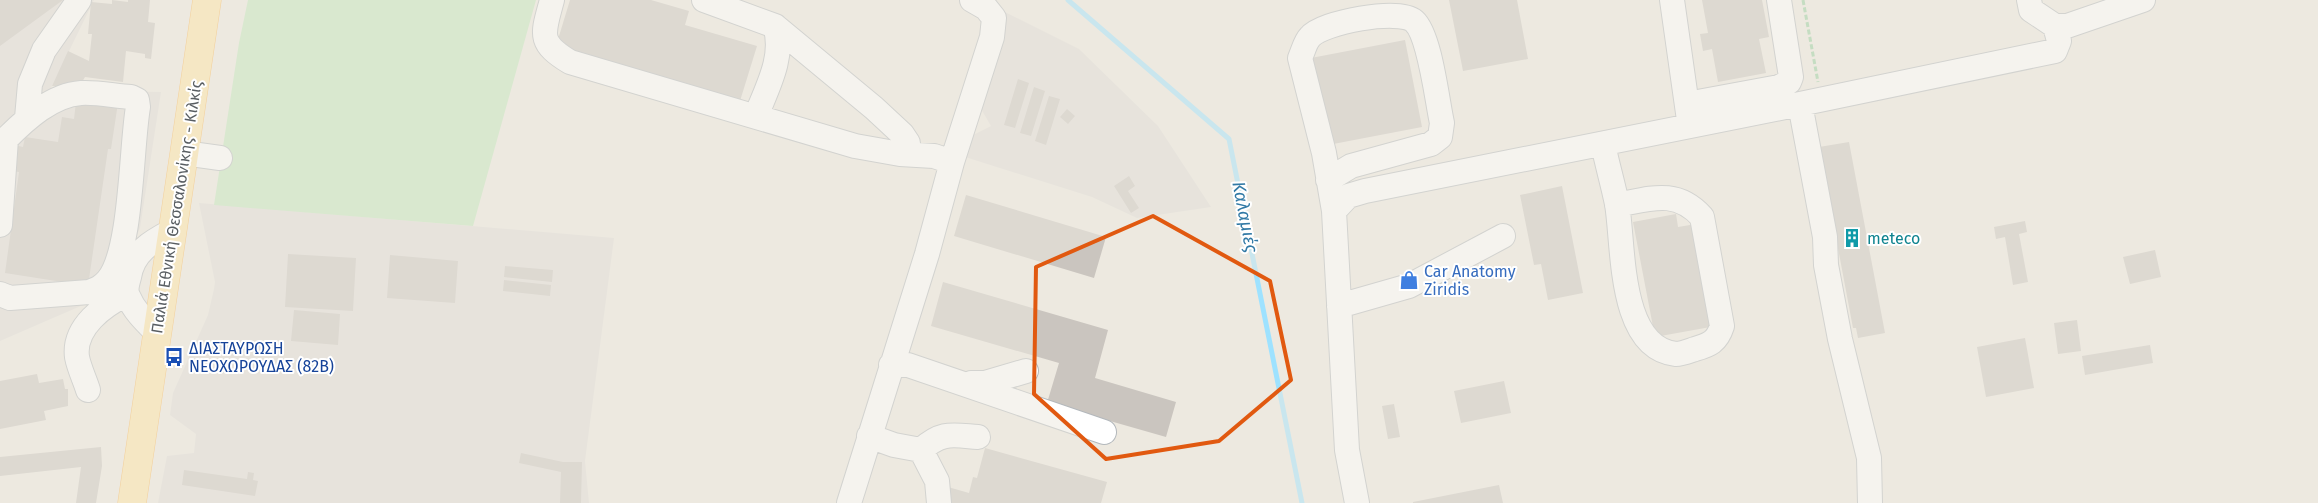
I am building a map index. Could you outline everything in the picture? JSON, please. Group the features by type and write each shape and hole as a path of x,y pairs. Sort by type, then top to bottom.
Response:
{"main road":[{"name":"Παλιά Εθνική Θεσσαλονίκης - Κιλκίς","path":"132,503 207,0"}],"street":[{"path":"27,118 30,84 44,50 79,0"},
{"path":"552,0 545,29 546,44 553,52 570,62 855,146 900,154 934,156 952,162"},
{"path":"704,0 775,26 895,127 908,143 908,153"},
{"path":"849,503 926,254 952,162 992,37 994,18 986,8 972,0"},
{"path":"1672,0 1688,115"},
{"path":"1334,211 1348,196 1364,191 1603,144 1790,82 1791,77 1779,0"},
{"path":"2029,0 2031,10 2057,33"},
{"path":"1688,115 1811,102 2055,51 2057,33 2067,26 2144,0"},
{"path":"1328,180 1351,166 1431,144 1440,137 1442,123 1426,40 1415,22 1404,16 1375,17 1332,25 1310,36 1300,58 1324,153 1328,180 1334,211 1347,450 1357,503"},
{"path":"756,116 775,68 779,39 775,26"},
{"path":"0,225 3,137 27,118 64,96 81,93 137,100 138,107 123,266 127,294 141,318 157,333"},
{"path":"1811,102 1825,237 1826,265 1840,339 1869,458 1870,503"},
{"path":"1603,144 1617,204 1626,288 1634,318 1649,340 1663,350 1678,354 1711,344 1718,337 1722,326 1702,217 1691,206 1676,199 1663,197 1617,204"},
{"path":"184,153 220,158"},
{"path":"0,294 10,298 89,292 100,288 146,246 172,231"},
{"path":"1339,306 1409,286 1503,236"},
{"path":"88,390 77,357 78,343 82,333 101,310 127,294"},
{"path":"891,365 908,365 1104,432"},
{"path":"962,384 985,383 1026,371"},
{"path":"921,450 932,439 944,434 978,438"},
{"path":"869,436 894,445 921,450"},
{"path":"921,450 937,481 940,503"}],"path":[{"path":"1802,0 1811,102"}],"highlighted area":[{"path":"1153,216 1270,281 1291,380 1219,441 1106,459 1034,394 1036,267"}],"shaded area":[{"path":"0,0 94,0 50,90 161,92 140,228 113,292 0,341"},
{"path":"1005,12 1079,49 1158,126 1211,207 1137,218 1092,197 962,156 967,138 991,126 977,102"},
{"path":"199,203 614,238 585,461 589,503 158,503 167,456 194,453 196,434 170,415 173,393 208,315 215,282"}],"green space":[{"path":"248,0 536,0 473,226 214,205 239,43"}],"building":[{"path":"0,0 63,0 0,46"},
{"path":"112,0 128,2 128,0 150,0 148,22 155,23 151,59 145,58 145,54 126,51 123,82 85,77 79,87 52,86 68,51 89,61 92,34 88,34 91,2 112,4"},
{"path":"570,0 651,0 689,11 685,25 757,46 740,101 556,46"},
{"path":"1449,0 1517,0 1528,59 1463,71"},
{"path":"1702,0 1762,0 1769,37 1759,39 1766,73 1718,82 1712,49 1703,51 1700,34 1708,33"},
{"path":"1405,40 1422,127 1328,145 1311,58"},
{"path":"1018,79 1029,83 1015,128 1004,125"},
{"path":"1034,87 1045,91 1031,136 1020,133"},
{"path":"1049,96 1060,99 1046,145 1035,141"},
{"path":"76,102 118,103 111,149 108,149 88,286 5,273 19,172 11,171 14,145 23,147 25,137 58,142 62,117 74,119"},
{"path":"1067,109 1075,116 1068,124 1060,117"},
{"name":"meteco","path":"1849,142 1885,333 1858,338 1856,328 1853,328 1819,147"},
{"path":"1129,176 1135,186 1128,191 1139,208 1131,213 1114,186"},
{"path":"1562,186 1583,293 1548,300 1541,264 1534,265 1520,195"},
{"path":"966,195 1106,237 1094,278 954,236"},
{"path":"1676,214 1678,227 1696,224 1716,326 1655,337 1633,222"},
{"path":"2025,221 2027,232 2019,234 2028,282 2013,285 2005,237 1996,239 1994,227"},
{"path":"2155,250 2161,277 2130,284 2123,257"},
{"path":"288,254 356,258 353,311 285,307"},
{"path":"390,255 458,261 455,303 387,298"},
{"path":"505,266 553,270 552,282 504,277"},
{"path":"504,280 551,285 550,296 503,291"},
{"path":"943,282 1108,330 1095,378 1176,402 1166,437 1047,403 1059,363 931,326"},
{"path":"294,310 340,314 338,345 291,341"},
{"path":"2077,320 2081,351 2058,354 2054,323"},
{"path":"2025,338 2034,388 1986,397 1977,347"},
{"path":"2150,345 2153,363 2085,375 2082,356"},
{"path":"37,374 39,383 63,379 65,389 68,389 68,406 44,411 46,420 0,429 0,381"},
{"path":"1504,381 1511,413 1461,423 1454,391"},
{"path":"1394,404 1400,437 1388,439 1382,406"},
{"path":"101,447 102,466 96,503 76,503 81,467 0,476 0,457"},
{"path":"985,448 1107,482 1101,503 943,503 948,487 969,493 973,477 977,478"},
{"path":"521,453 563,462 582,462 581,503 560,503 561,472 519,463"},
{"path":"184,470 247,479 248,472 254,473 253,480 258,481 255,496 182,485"},
{"path":"1499,485 1503,503 1413,503 1413,502"}],"waterway":[{"name":"Καλαμιές","path":"1068,0 1229,139 1302,503"}],"place":[{"name":"meteco","path":"1852,238"},
{"name":"Car Anatomy Ziridis","path":"1409,280"},
{"name":"ΔΙΑΣΤΑΥΡΩΣΗ ΝΕΟΧΩΡΟΥΔΑΣ (82Β)","path":"174,357"}]}
